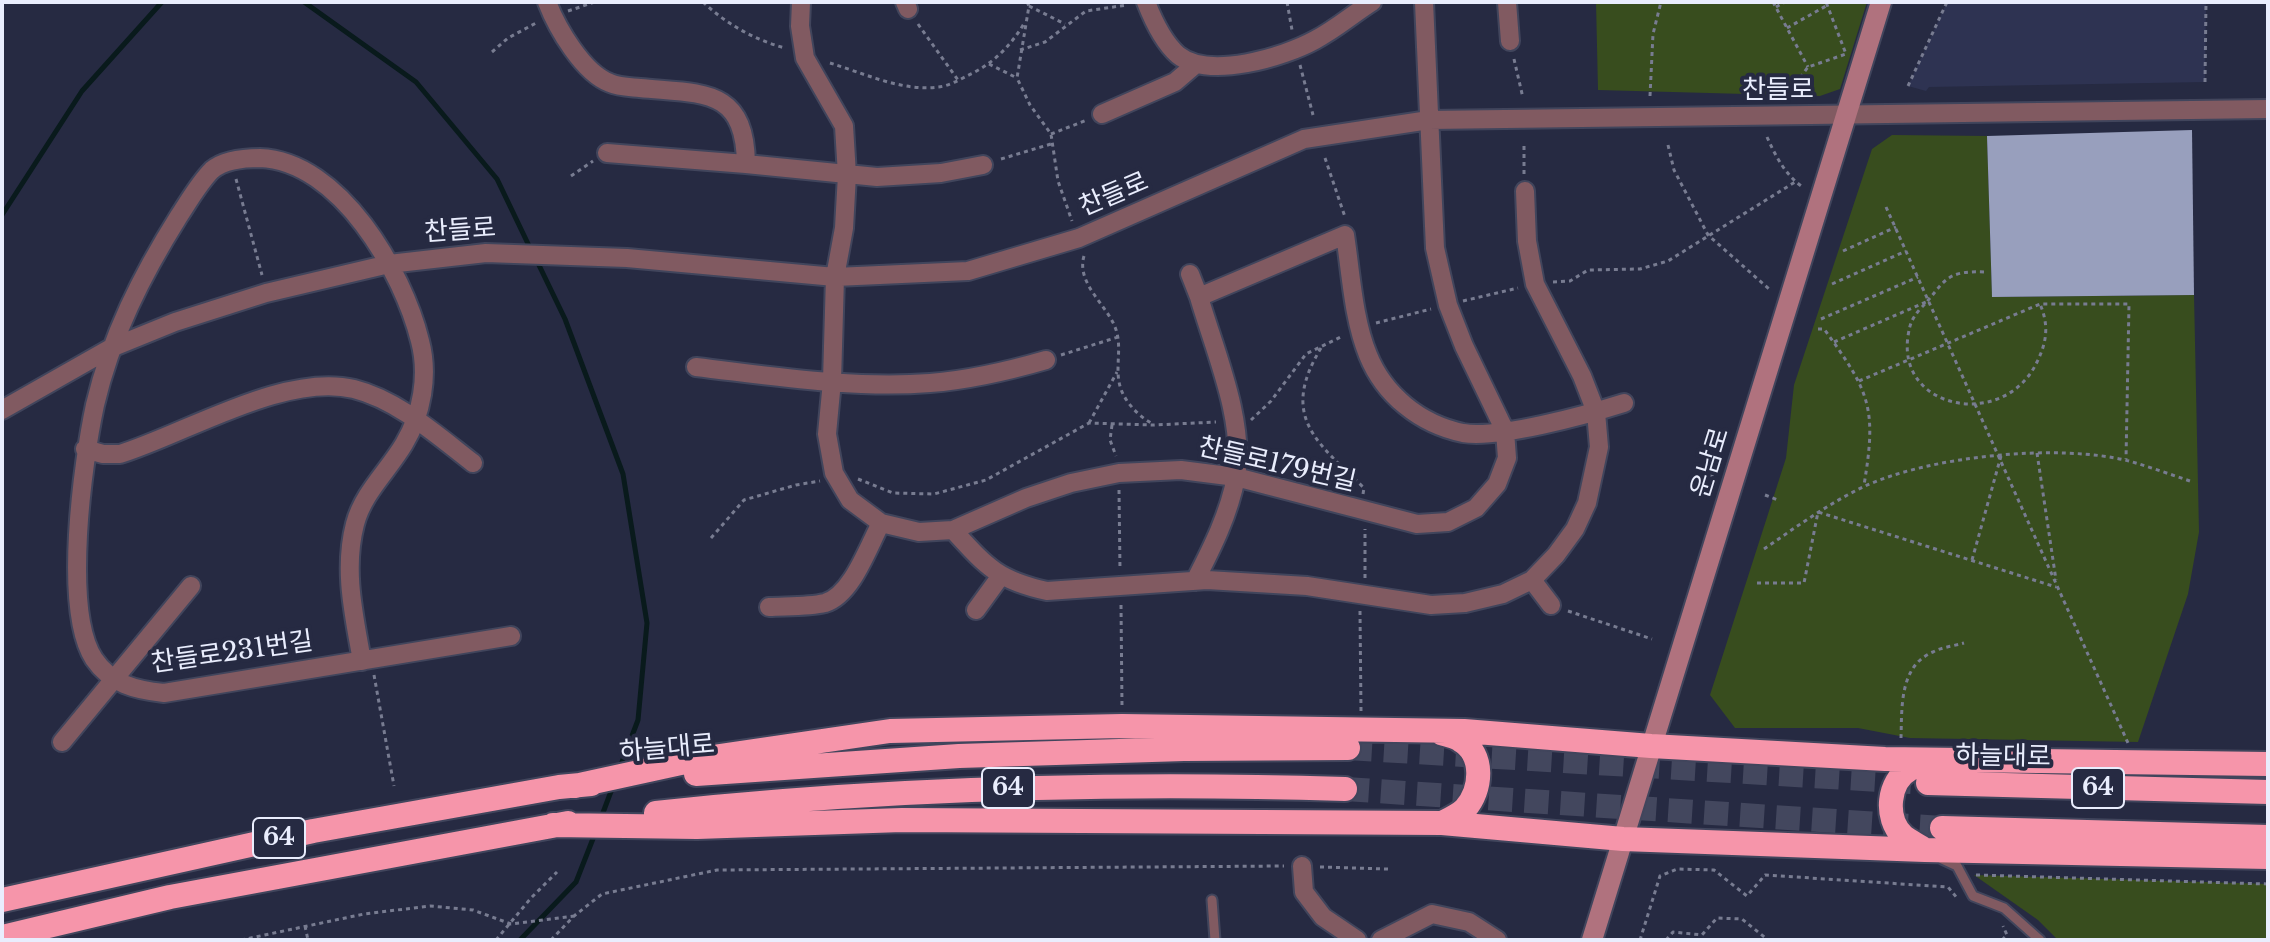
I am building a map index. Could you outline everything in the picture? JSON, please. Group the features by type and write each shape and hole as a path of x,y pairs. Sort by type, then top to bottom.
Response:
{"highway":[{"path":"684,768 890,731 1122,726 1432,730 1651,746 1939,760 2268,764"},
{"path":"1432,730 1461,740 1478,766 1479,782 1474,797 1463,811 1442,823"},
{"name":"하늘대로","path":"684,768 1184,749 1348,748"},
{"path":"1925,850 1901,835 1892,813 1891,795 1898,780 1910,768 1939,760"},
{"name":"64","path":"2,900 313,831 684,768"},
{"name":"하늘대로","path":"1928,783 2268,792"},
{"name":"64","path":"2,937 170,897 548,825 669,819 932,790 1125,786 1345,789"},
{"path":"669,819 1442,823 1623,839 1925,850 2268,857"},
{"name":"64","path":"1942,828 2268,837"}],"street":[{"name":"찬들로179번길","path":"801,2 800,26 805,58 844,126 847,175 844,228 835,277 827,434 834,473 850,500 881,523 919,532 953,530 1026,498 1071,483 1119,473 1181,470 1236,477 1417,524 1448,522 1476,508 1497,484 1507,458 1505,431 1448,305 1435,248 1424,2"},
{"path":"1141,3 1180,57 1196,64 1215,66 1288,53 1328,33 1372,2"},
{"path":"1507,2 1510,41"},
{"name":"운남로","path":"1592,940 1881,2"},
{"path":"552,10 570,45 590,70 609,83 716,97 728,106 746,139 746,164"},
{"path":"1102,114 1175,82 1196,64"},
{"name":"찬들로","path":"2,410 111,348 175,322 266,293 389,264 486,253 600,257 835,277 968,271 1079,238 1304,139 1429,120 2268,109"},
{"path":"607,153 877,177 941,173 983,165"},
{"path":"114,680 93,658 84,639 80,612 78,549 85,449 111,348 151,259 214,168 243,157 274,159 303,169 332,191 357,216 404,292 421,343 424,371 416,420 404,445 367,497 355,522 349,553 350,594 367,660"},
{"path":"953,530 1000,577 1047,591 1195,581 1307,586 1431,605 1465,603 1503,594 1532,580 1575,529 1587,503 1599,447 1596,412 1582,376 1535,284 1527,241 1525,191"},
{"path":"1199,297 1346,228 1355,304 1367,354 1381,379 1402,405 1431,422 1463,433 1489,434 1596,412 1624,403"},
{"path":"1190,274 1233,411 1238,450 1236,477 1226,514 1195,581"},
{"path":"696,367 832,381 930,383 969,379 1046,360"},
{"path":"85,449 103,454 120,454 192,424 304,387 328,386 355,389 416,420 473,463"},
{"path":"769,607 824,603 838,597 849,585 881,523"},
{"path":"976,610 1000,577"},
{"path":"1532,580 1551,605"},
{"path":"62,742 191,586"},
{"name":"찬들로231번길","path":"114,680 135,690 164,693 511,636"},
{"path":"1302,866 1304,892 1323,917 1357,940"},
{"path":"1381,940 1432,914 1469,922 1497,940"}],"lane":[{"path":"1925,850 1957,866 1973,896 2004,908 2040,940"},
{"path":"1212,900 1215,940"}],"path":[{"path":"492,52 552,10 570,11 595,2"},
{"path":"703,2 735,27 764,42 789,49"},
{"path":"1287,2 1295,40"},
{"path":"1650,96 1653,34 1661,2"},
{"path":"1785,2 1775,4 1808,67"},
{"path":"1908,86 1947,2"},
{"path":"2205,82 2206,2"},
{"path":"1020,50 1045,42 1086,11 1141,3"},
{"path":"1067,25 1028,4 1017,78 1030,105 1051,134 1058,181 1075,228"},
{"path":"1786,97 1808,67 1846,54 1827,4 1787,28"},
{"path":"906,6 958,80"},
{"path":"819,59 897,83 920,88 941,87 989,64 1015,39 1027,19"},
{"path":"1510,41 1523,98"},
{"path":"1299,61 1313,115"},
{"path":"989,64 1017,78"},
{"path":"1051,134 1102,114"},
{"path":"1767,137 1777,159 1795,182 1807,190"},
{"path":"983,165 1051,144"},
{"path":"1668,145 1674,170 1708,235 1769,289"},
{"path":"1524,146 1525,191"},
{"path":"571,176 607,153"},
{"path":"1325,158 1346,228"},
{"path":"235,173 262,275"},
{"path":"1459,303 1535,284 1570,281 1588,270 1640,269 1668,261 1795,182"},
{"path":"1886,207 2133,752"},
{"path":"1843,251 1896,227"},
{"path":"1832,284 1906,251"},
{"path":"1086,252 1081,265 1089,287 1114,325 1118,337 1117,372 1123,393 1146,421 1154,425"},
{"path":"1984,272 1968,272 1942,281 1929,301 1910,320 1906,349 1912,371 1927,389 1948,401 1971,405 1994,402 2015,392 2031,375 2046,340 2046,318 2040,304"},
{"path":"1821,319 1918,277"},
{"path":"1834,342 1929,301"},
{"path":"1859,381 2040,304 2129,304 2126,461"},
{"path":"1372,325 1439,307"},
{"path":"1818,329 1824,329 1851,364 1867,400 1871,442 1864,487"},
{"path":"1239,421 1254,420 1306,354 1346,334"},
{"path":"1046,360 1118,337"},
{"path":"1322,346 1308,370 1303,405 1313,437 1364,488 1363,498"},
{"path":"1089,423 1117,372"},
{"path":"851,476 893,493 934,494 986,480 1089,423 1154,425 1225,421"},
{"path":"1112,424 1110,440 1117,464"},
{"path":"1764,549 1818,512 1864,487 1917,467 2057,452 2126,461 2193,482"},
{"path":"2037,453 2057,587"},
{"path":"1972,560 2001,456"},
{"path":"1702,473 1716,477"},
{"path":"711,538 744,500 796,485 824,481"},
{"path":"1119,486 1120,574"},
{"path":"1765,495 1778,500"},
{"path":"1818,512 2057,587"},
{"path":"1757,583 1804,583 1818,512"},
{"path":"1365,523 1365,581"},
{"path":"1121,596 1122,709"},
{"path":"1360,603 1361,715"},
{"path":"1551,605 1652,639"},
{"path":"1901,742 1903,692 1912,668 1930,652 1964,643"},
{"path":"367,660 394,786"},
{"path":"551,940 574,916 602,894 717,870 1302,866 1388,869"},
{"path":"1640,940 1660,876 1677,869 1714,870 1747,896 1765,875 1948,887 1960,901"},
{"path":"496,940 557,872"},
{"path":"1974,875 2268,884"},
{"path":"241,940 364,914 430,906 473,910 511,924 574,916"},
{"path":"1666,940 1673,932 1702,935 1717,918 1742,919 1768,940"},
{"path":"305,926 308,940"},
{"path":"2002,940 2007,935 2003,926"}],"shaded area":[{"path":"1947,2 2206,2 2205,82 1929,87 1926,91 1908,86"}],"green space":[{"path":"1596,2 1867,2 1840,89 1820,96 1598,90"},
{"path":"1892,135 1987,136 1992,297 2194,295 2199,532 2188,594 2138,742 1910,738 1858,728 1735,728 1710,695 1786,458 1794,385 1872,149"},
{"path":"1974,875 2268,884 2268,940 2058,940 2038,920"}],"building":[{"path":"2192,130 2194,295 1992,297 1987,136"}],"waterway":[{"path":"2,215 82,91 162,2"},
{"path":"304,2 416,82 497,179 531,250"},
{"path":"536,259 565,319 623,474 647,623 638,720 619,770"},
{"path":"601,818 613,786"},
{"path":"520,940 576,882 596,831"}],"tunnel":[{"path":"1348,748 1928,783"},
{"path":"1345,789 1942,828"}]}
